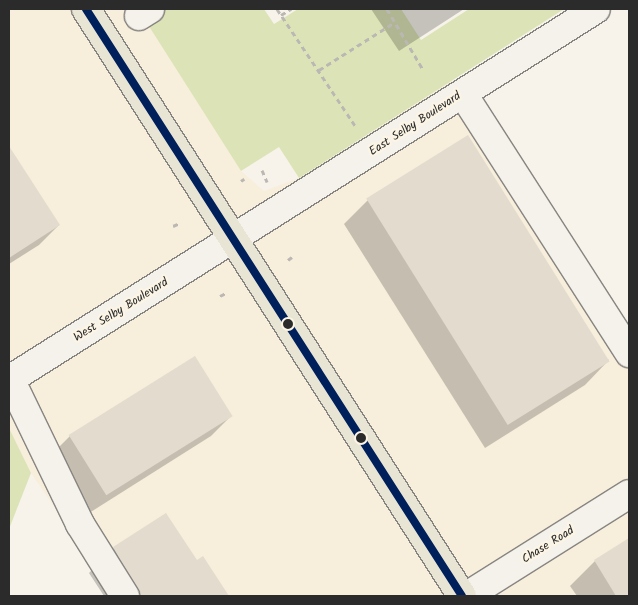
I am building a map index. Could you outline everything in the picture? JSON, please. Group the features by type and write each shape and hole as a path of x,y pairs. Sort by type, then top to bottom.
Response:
{"main road":[{"path":"86,9 462,596"}],"street":[{"name":"East Selby Boulevard","path":"234,240 596,9"},
{"path":"463,94 629,353"},
{"name":"West Selby Boulevard","path":"9,380 234,240"},
{"path":"9,380 80,524 125,596"},
{"name":"Chase Road","path":"468,596 629,494"}],"path":[{"path":"277,9 359,132"},
{"path":"281,15 291,9"},
{"path":"387,9 422,68"},
{"path":"319,70 396,22"},
{"path":"262,170 269,187"},
{"path":"173,226 180,223"},
{"path":"288,260 292,257"},
{"path":"220,296 226,293"}],"shaded area":[{"path":"9,9 138,9 241,171 264,191 299,178 452,80 629,353 629,596 115,596 31,473 9,428"}],"green space":[{"path":"138,9 264,9 274,24 298,9 401,9 421,40 469,9 564,9 299,178 279,147 241,171"},
{"path":"9,428 31,473 9,529"}],"building":[{"path":"468,135 609,361 508,425 366,199"},
{"path":"9,146 60,225 9,258"},
{"path":"195,356 233,416 106,495 69,435"},
{"path":"166,513 197,560 203,556 229,596 140,596 113,547"},
{"path":"629,538 629,596 616,596 594,560"}],"transit line":[{"path":"86,9 462,596"}]}
